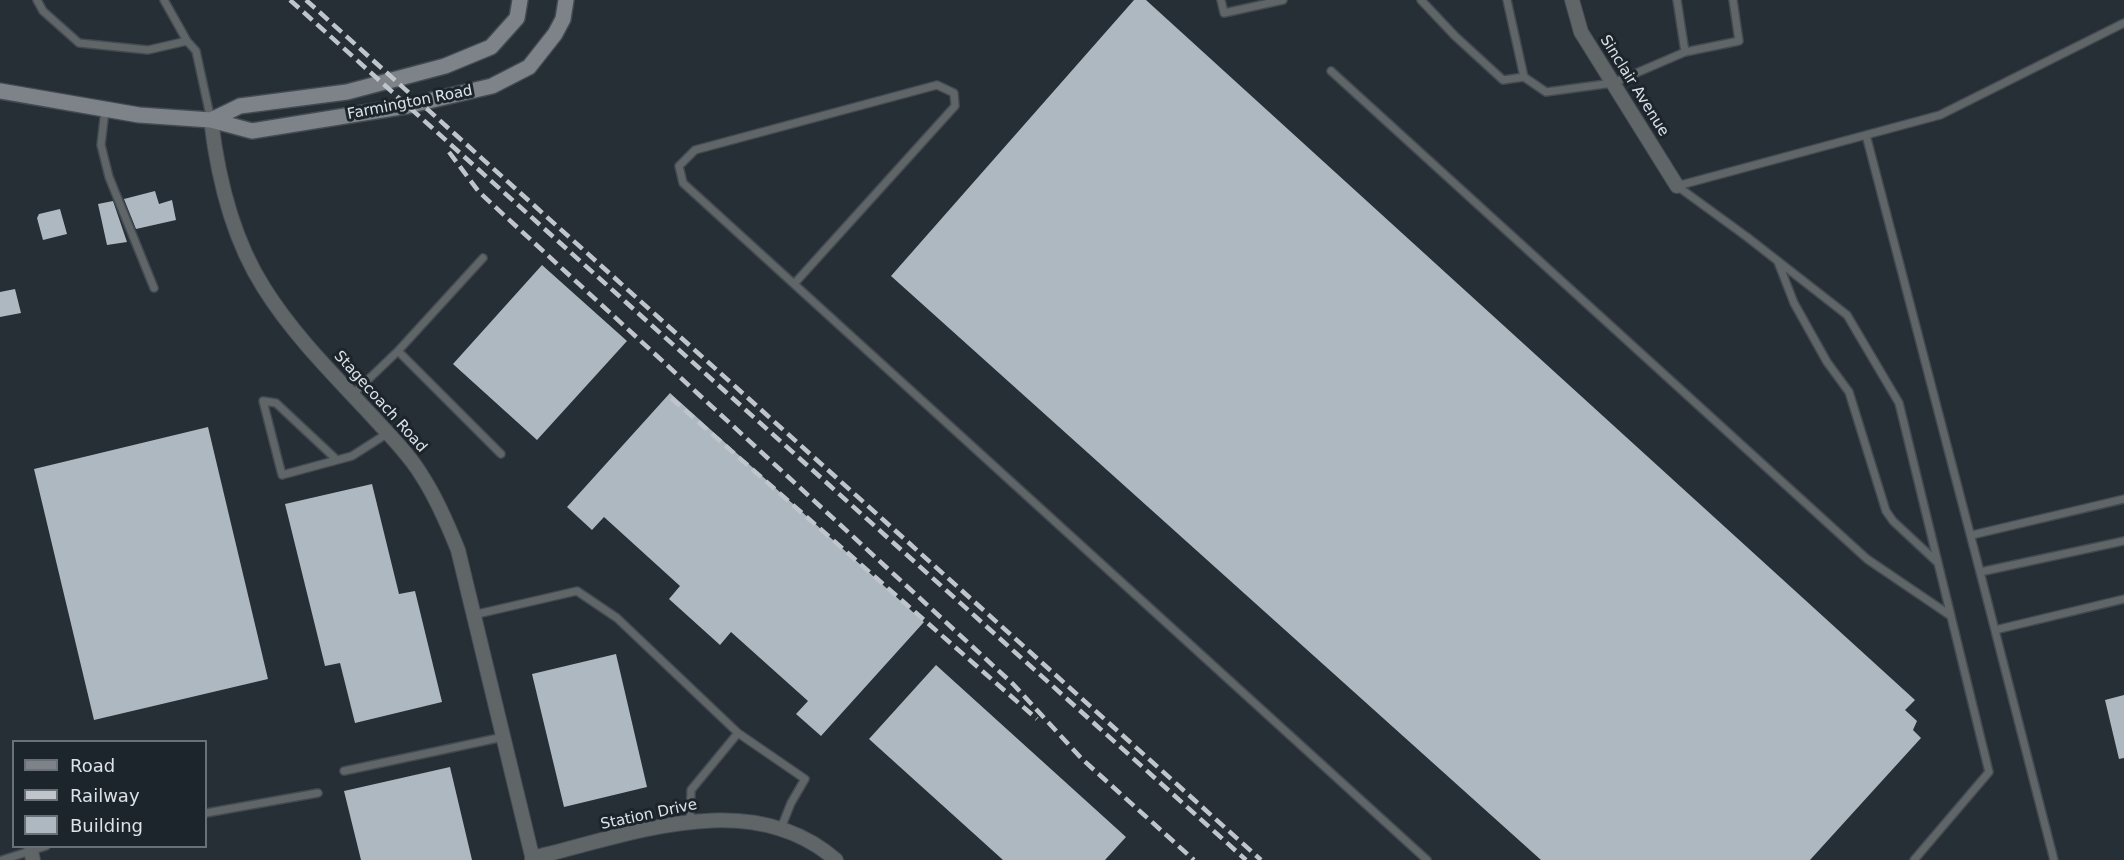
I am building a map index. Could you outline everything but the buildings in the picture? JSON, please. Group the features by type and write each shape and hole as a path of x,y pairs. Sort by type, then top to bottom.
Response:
{"main road":[{"name":"Farmington Road","path":"211,120 240,106 347,92 445,66 491,47 517,18 519,0"},
{"name":"Farmington Road","path":"0,91 105,110 173,119 211,120 252,131 407,106 492,86 529,68 555,34 563,19 566,0"}],"street":[{"name":"Sinclair Avenue","path":"1572,0 1581,32 1677,186"},
{"name":"Stagecoach Road","path":"211,120 225,195 251,265 281,314 388,433 423,476 446,521 458,550 533,859"},
{"name":"Station Drive","path":"533,859 690,822 740,820 782,828 811,842 836,860"}],"lane":[{"path":"37,0 43,11 79,43 148,50 187,42"},
{"path":"164,0 187,42 196,51 211,120"},
{"path":"1221,0 1224,13 1283,0"},
{"path":"1421,0 1455,36 1503,80 1524,77 1546,92 1613,83 1685,52 1739,41 1733,0"},
{"path":"1508,0 1524,77"},
{"path":"1677,0 1685,52"},
{"path":"1677,186 1940,115 2124,23"},
{"path":"1330,71 1868,559 1951,616"},
{"path":"794,284 955,105 954,93 937,85 695,150 679,166 683,183 1427,860"},
{"path":"105,110 101,145 109,177 154,288"},
{"path":"1866,135 1972,535 2054,860"},
{"path":"1677,186 1777,260 1846,315 1899,403 1989,772 1914,860"},
{"path":"352,395 398,351 483,258"},
{"path":"1777,260 1794,303 1827,362 1849,392 1886,511 1893,521 1938,563"},
{"path":"398,351 501,454"},
{"path":"337,460 276,403 263,401 282,475 352,456 388,433"},
{"path":"1972,535 2124,499"},
{"path":"1980,572 2124,541"},
{"path":"473,615 577,591 617,618 738,733 805,779 791,803 782,828"},
{"path":"1995,630 2124,599"},
{"path":"690,822 691,790 738,733"},
{"path":"344,771 503,737"},
{"path":"207,813 318,793"},
{"path":"2,860 32,855"}],"railway":[{"path":"290,0 1246,860"},
{"path":"306,0 1261,860"},
{"path":"449,152 479,192 1013,684 1082,759 1194,860"},
{"path":"671,398 1037,719"}]}
